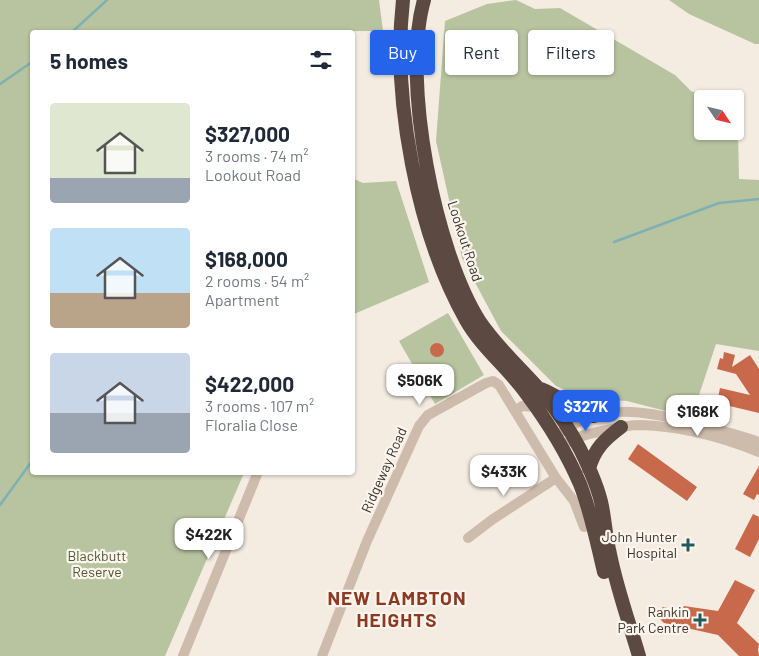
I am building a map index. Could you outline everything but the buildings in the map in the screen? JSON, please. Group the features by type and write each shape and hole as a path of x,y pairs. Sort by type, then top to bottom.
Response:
{"highway":[{"name":"Lookout Road","path":"400,30 403,0"},
{"path":"408,30 413,0"},
{"name":"Lookout Road","path":"424,0 418,28 416,60 426,159 433,194 454,271 472,308 495,342 589,469 602,504 612,562 639,656"},
{"name":"Lookout Road","path":"402,75 406,128 413,171 426,221 439,259 452,290 476,335 531,389 537,407 565,437 584,494 606,577 630,656"},
{"path":"531,389 555,395 594,416"},
{"path":"589,469 598,446 621,427"}],"street":[{"name":"Ridgeway Road","path":"322,656 367,541 419,426 428,415 486,383 493,381 499,385 556,478 574,501 584,527"},
{"path":"513,408 531,389"},
{"path":"513,408 522,406 537,407"},
{"path":"565,437 594,416 609,412 642,412 724,430 759,442"},
{"path":"565,437 639,425 689,431 759,452"},
{"path":"182,656 257,475"},
{"path":"468,538 493,519 556,478"}],"green space":[{"name":"Blackbutt Reserve","path":"0,0 379,0 383,30 30,30 30,475 243,475 165,656 0,656"},
{"path":"516,0 535,9 560,8 598,30 528,30 528,75 614,75 614,39 675,75 694,92 694,140 738,140 739,179 759,180 759,351 716,344 693,418 627,401 583,398 556,386 501,331 462,258 436,141 445,21 487,4"},
{"path":"669,0 759,0 759,44 755,44 689,14"},
{"path":"355,179 363,183 396,181 429,282 355,314"},
{"path":"448,313 484,375 435,404 399,341"}],"waterway":[{"path":"74,30 107,0"},
{"path":"0,84 30,63"},
{"path":"614,242 719,203 759,199"},
{"path":"0,505 30,464"}],"place":[{"name":"John Hunter Hospital","path":"688,545"},
{"name":"Rankin Park Centre","path":"700,620"}],"district":[{"name":"NEW LAMBTON HEIGHTS","path":"397,609"}]}
